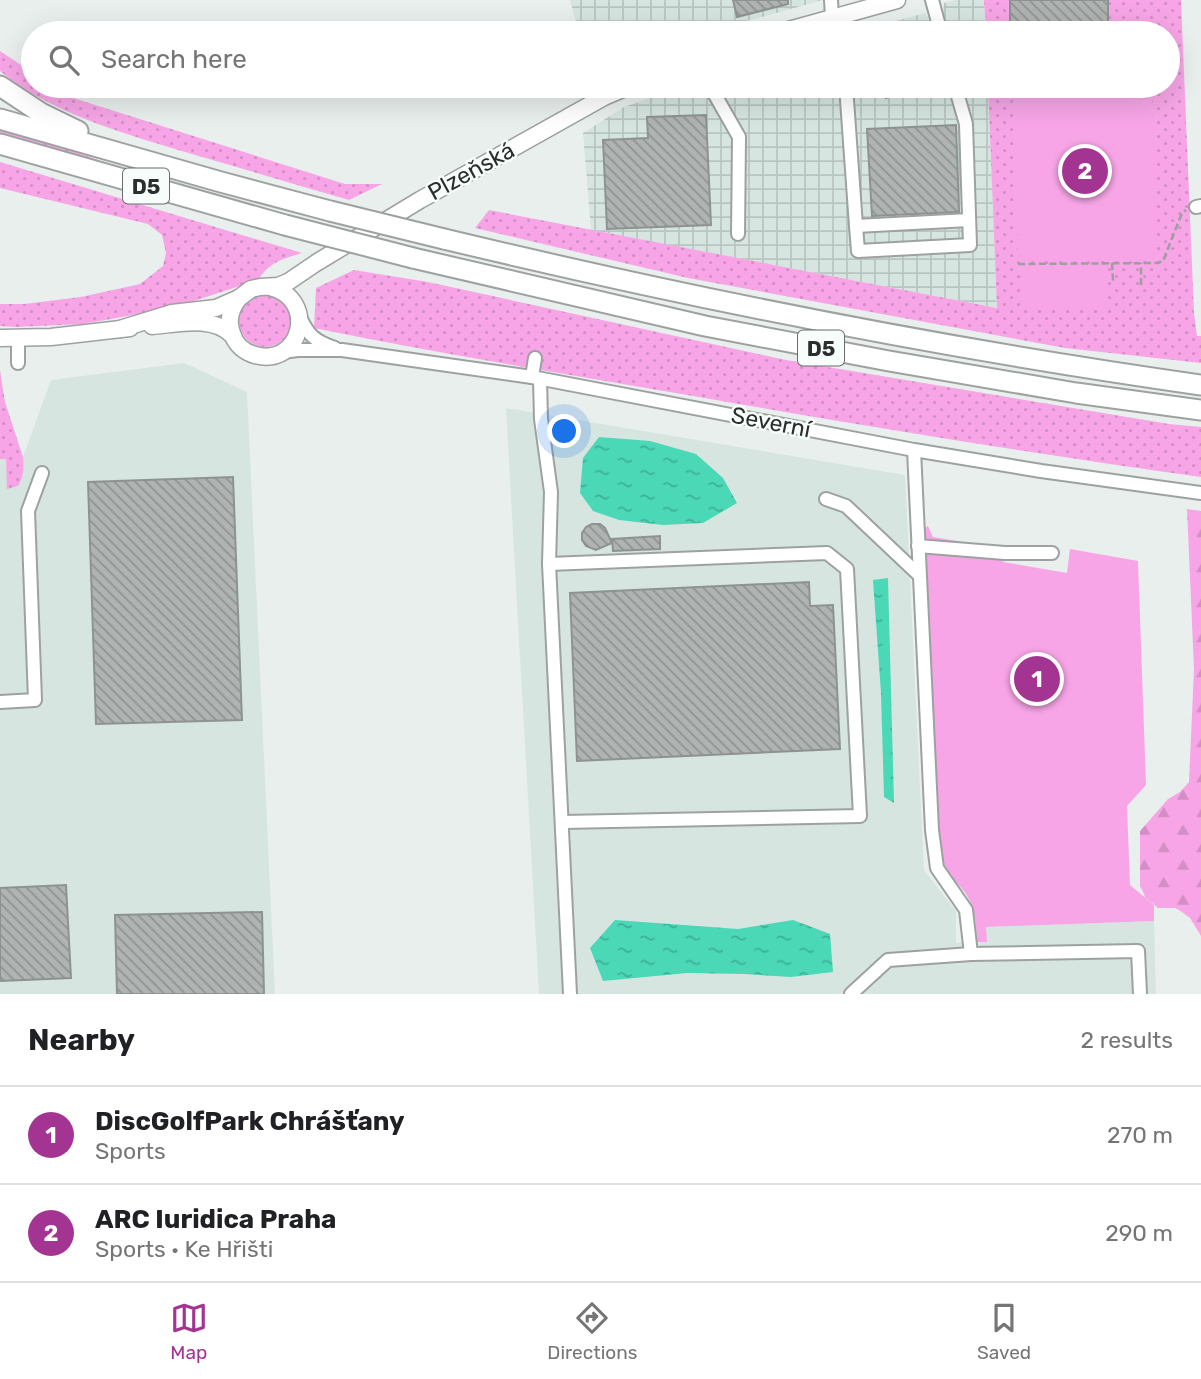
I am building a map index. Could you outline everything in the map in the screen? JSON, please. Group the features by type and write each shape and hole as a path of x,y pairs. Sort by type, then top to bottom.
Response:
{"highway":[{"path":"0,86 24,104 56,121 146,161"},
{"name":"D5","path":"0,119 330,211 713,301 1081,368 1201,385"},
{"name":"D5","path":"2,145 285,225 413,258 718,329 1076,393 1201,410"}],"main road":[{"path":"844,21 897,0"},
{"name":"Plzeňská","path":"120,329 172,313 216,308 239,298 251,289 288,282 421,200 602,98"},
{"path":"298,312 299,295 304,281 316,263"},
{"path":"270,287 288,295 298,312 300,324 296,337 290,346 281,352"},
{"path":"232,335 230,315 239,298"},
{"name":"Plzeňská","path":"0,338 89,334 202,323 223,327 251,354 266,356 281,352"}],"street":[{"path":"831,0 834,21"},
{"path":"932,0 938,21"},
{"path":"717,98 739,137 738,234"},
{"path":"847,98 858,251 970,245 966,124 958,98"},
{"name":"D5","path":"170,193 178,170"},
{"path":"856,226 969,220"},
{"name":"Severní","path":"298,312 313,338 342,350"},
{"path":"18,339 18,363"},
{"name":"Severní","path":"281,352 342,350 536,378 915,450 1201,493"},
{"path":"534,358 551,492 549,564 570,994"},
{"path":"915,450 932,830 937,868 966,910 971,954"},
{"path":"0,702 35,700 28,511 43,473"},
{"path":"826,499 846,506 919,575"},
{"path":"918,546 1005,553 1052,553"},
{"path":"549,564 827,553 848,569 860,816 563,822"},
{"path":"851,994 888,960 971,954 1138,951 1140,994"}],"path":[{"path":"1018,264 1163,261 1182,213 1198,207"},
{"path":"1112,263 1113,281"},
{"path":"1141,263 1141,285"}],"shaded area":[{"path":"570,0 823,0 747,21 576,21"},
{"path":"955,0 984,0 985,21 896,21 925,13 929,19 943,16 944,3"},
{"path":"650,98 988,98 997,308 591,230 583,133 624,107"},
{"path":"184,363 247,392 275,994 0,994 0,459 6,459 21,482 23,457 51,380"},
{"path":"506,408 905,475 924,870 956,911 956,943 986,942 986,927 1154,921 1156,994 539,994"}],"green space":[{"path":"984,0 1181,0 1194,313 1197,336 1201,336 1201,363 1065,348 688,278 475,228 489,210 997,308 988,98 1180,98 1180,21 985,21"},
{"path":"0,51 21,65 21,86 0,71"},
{"path":"41,98 73,98 345,184 382,184 349,200 119,131"},
{"path":"1014,98 1152,98 1156,257 1018,260"},
{"path":"0,128 68,149 101,161 0,135"},
{"path":"0,162 302,253 277,262 258,280 172,308 83,324 0,326 0,304 81,297 140,284 163,266 166,253 162,235 148,224 0,188"},
{"path":"1022,264 1104,264 1104,306 1022,306"},
{"path":"354,270 428,282 786,360 1169,424 1201,427 1201,477 824,418 314,328 316,288"},
{"path":"265,295 275,297 283,303 289,311 289,331 283,339 275,345 265,347 255,345 247,339 241,331 239,321 241,311 247,303 255,297"},
{"path":"0,370 5,402 23,457 20,483 7,489 6,459 0,459"},
{"path":"1187,509 1201,511 1201,936 1190,918 1175,908 1158,908 1146,898 1140,886 1140,831 1168,799 1180,792 1189,782 1194,669"},
{"path":"928,526 933,537 1006,549 1003,562 1067,573 1070,549 1138,561 1146,785 1127,806 1130,885 1154,905 1154,921 986,927 987,942 977,942 972,905 944,864 938,830 925,528"}],"water":[{"path":"599,437 650,441 696,454 723,478 737,503 703,523 663,525 619,520 593,511 580,493 583,458"},
{"path":"888,578 894,803 884,797 881,693 873,580"},
{"path":"615,920 738,929 793,920 830,934 833,972 791,977 687,973 603,981 590,948"}],"building":[{"path":"733,0 788,0 788,4 737,17"},
{"path":"1010,0 1108,0 1108,21 1010,21"},
{"path":"706,115 711,225 607,229 603,140 648,138 647,117"},
{"path":"956,125 959,212 872,216 867,129"},
{"path":"233,477 242,720 96,724 88,482"},
{"path":"592,524 600,524 605,528 612,543 596,550 586,546 582,533"},
{"path":"660,536 660,549 613,551 612,539"},
{"path":"809,582 810,606 833,605 840,749 577,761 570,593"},
{"path":"66,885 71,978 0,981 0,888"},
{"path":"262,912 264,994 117,994 115,915"}],"place":[{"name":"ARC Iuridica Praha","path":"1085,171"},
{"name":"DiscGolfPark Chrášťany","path":"1037,679"}]}
